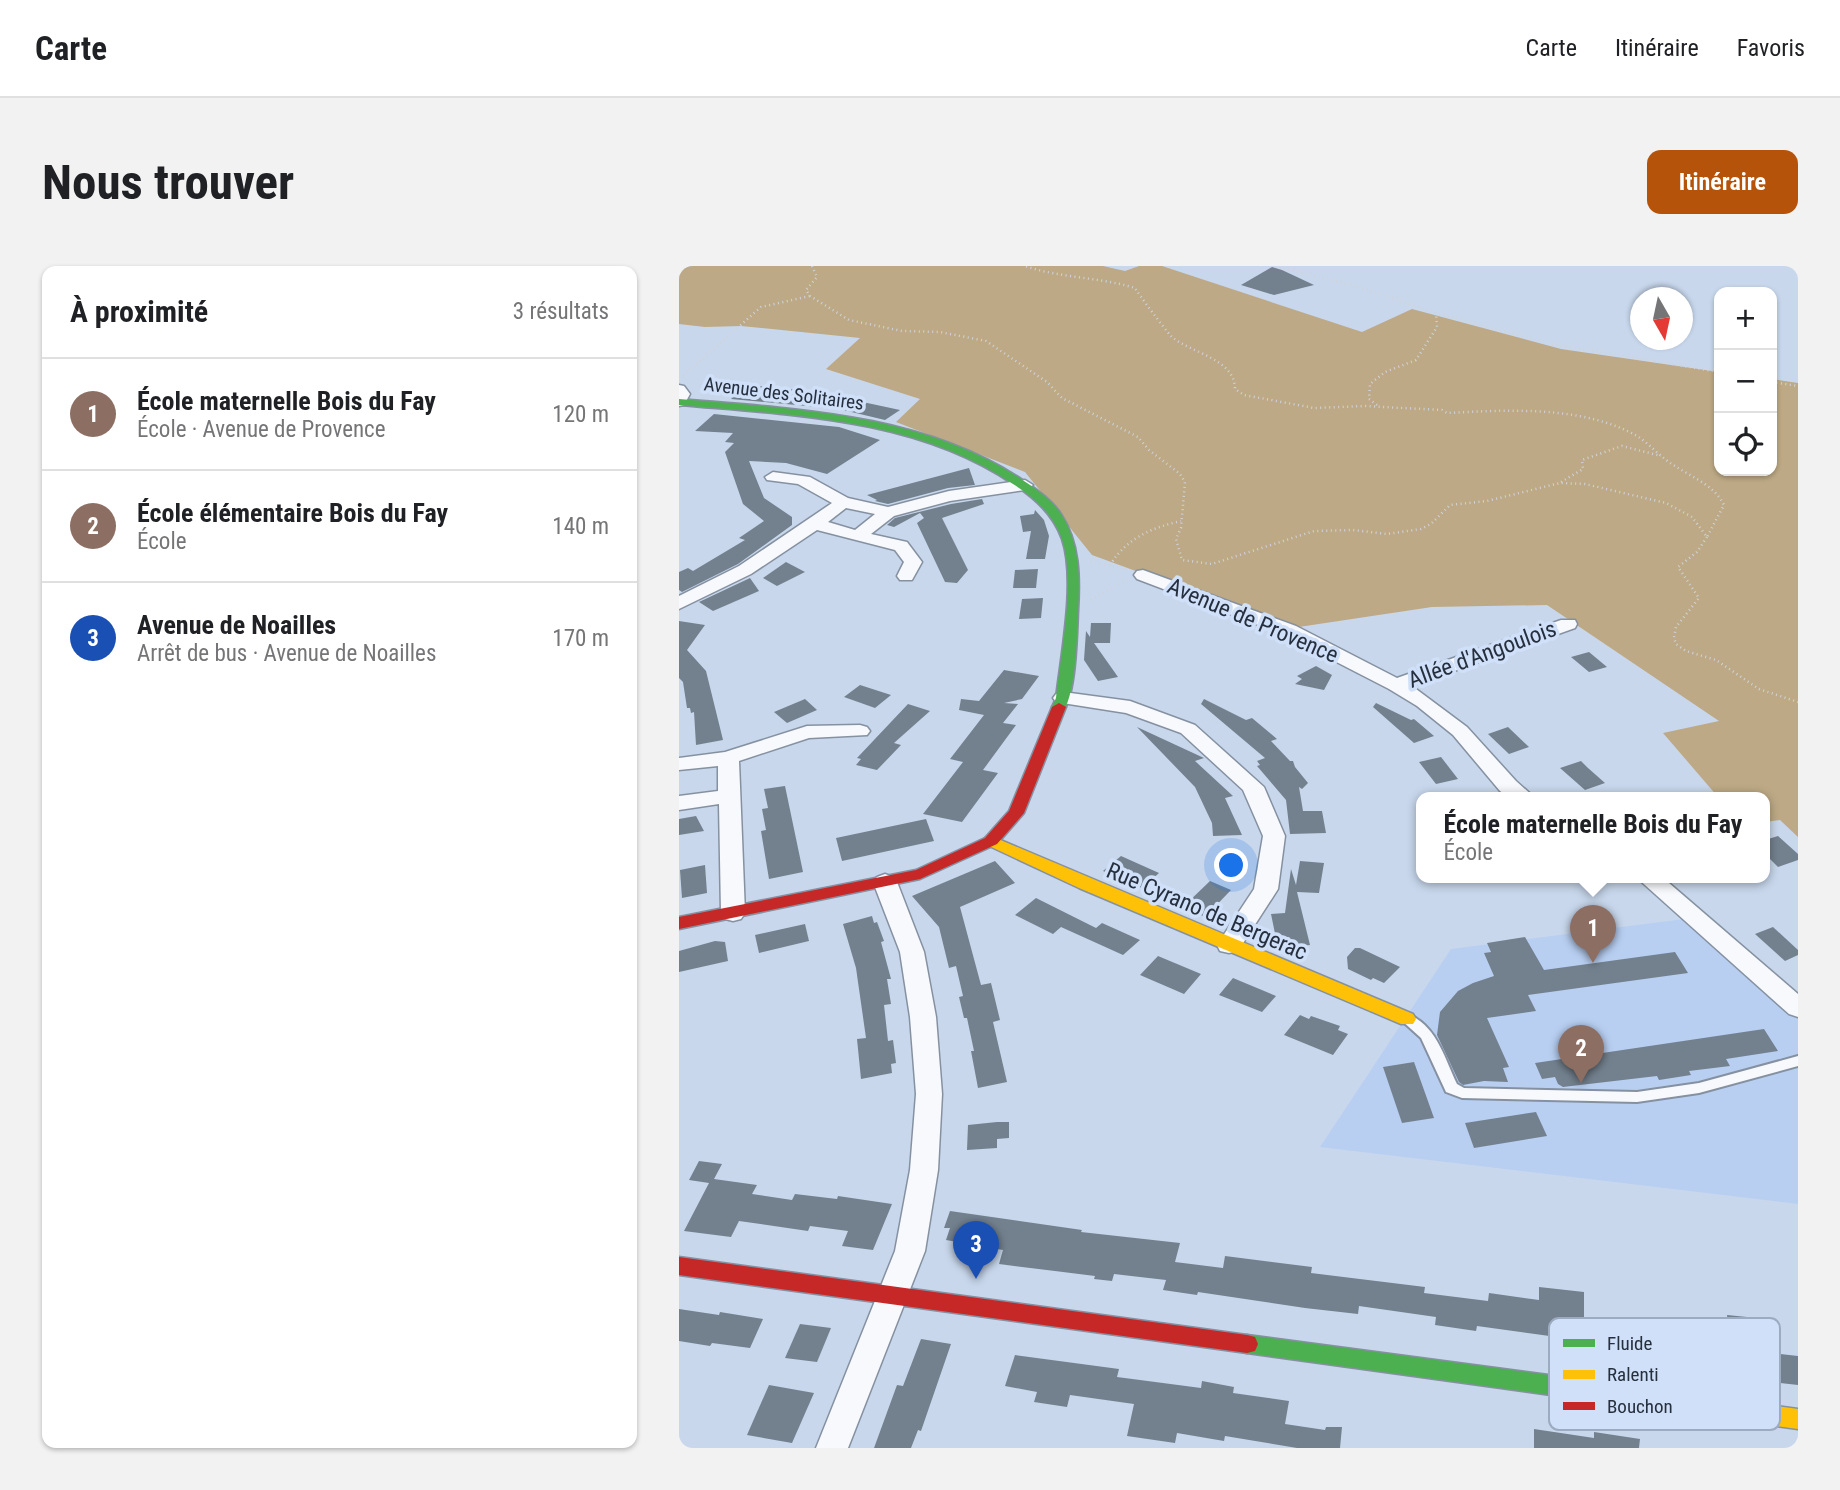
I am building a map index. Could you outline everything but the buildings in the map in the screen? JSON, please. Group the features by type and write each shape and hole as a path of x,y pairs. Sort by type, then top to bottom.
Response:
{"street":[{"path":"679,389 683,394 679,402"},
{"name":"Avenue des Solitaires","path":"679,402 813,414 866,423 961,451 1003,470 1025,485 1055,514 1068,540 1073,573 1063,698 1016,813 991,841"},
{"path":"773,477 796,477 813,482 843,502 888,512"},
{"path":"859,536 888,512 949,496 1025,485"},
{"path":"679,603 745,570 815,524 843,502"},
{"path":"815,524 901,546 913,562 906,576"},
{"name":"Avenue de Provence","path":"1137,576 1289,630 1396,685 1424,702 1460,731 1517,792"},
{"name":"Allée d'Angoulois","path":"1396,685 1568,624"},
{"path":"1063,698 1131,707 1188,729 1253,787 1274,836 1266,889 1229,945"},
{"path":"679,764 728,758 807,732 860,731"},
{"path":"728,758 733,913"},
{"path":"679,803 729,796"},
{"path":"679,923 920,874 991,841"},
{"name":"Rue Cyrano de Bergerac","path":"991,841 1085,884 1407,1019"},
{"path":"832,1448 910,1251 924,1170 929,1094 923,1017 912,952 885,882"},
{"path":"1654,883 1798,1008"},
{"path":"679,1266 1549,1385"},
{"path":"1780,1417 1798,1419"}],"lane":[{"path":"1407,1019 1427,1035 1451,1088 1462,1093 1636,1097 1699,1088 1798,1061"}],"path":[{"path":"812,266 817,277 806,290 810,296 849,320 902,331 986,341 1047,382 1062,398 1138,437 1149,450 1180,474 1185,486 1176,542 1182,560 1212,564 1309,532 1353,530 1387,534 1421,529 1431,524 1450,505 1487,501 1560,483 1585,484 1666,503 1692,517 1707,537"},
{"path":"1025,266 1042,272 1103,278 1107,282 1135,288 1137,295 1147,302 1171,336 1221,364 1235,382 1235,389 1244,396 1306,408 1379,406 1442,410 1454,414 1490,411 1579,416 1627,430 1662,457 1712,489 1723,500 1720,517 1699,553 1678,567 1699,598 1694,611 1677,624 1675,641 1688,652 1715,659 1748,684 1798,702"},
{"path":"1275,266 1363,288 1436,313 1553,344 1714,371"},
{"path":"679,380 735,332 749,314 761,307 810,296"},
{"path":"1379,406 1369,399 1370,384 1385,372 1421,356 1424,344 1437,327 1436,313"},
{"path":"1777,383 1798,386"},
{"path":"1560,483 1583,468 1582,460 1619,446 1662,457"},
{"path":"1110,565 1119,549 1129,540 1160,526 1181,521"},
{"path":"1095,561 1137,576"},
{"path":"1069,613 1137,576"}],"shaded area":[{"path":"679,266 1103,266 1125,271 1139,266 1162,266 1362,332 1412,309 1561,349 1714,371 1714,476 1777,476 1777,380 1798,383 1798,837 1780,820 1770,821 1770,792 1714,792 1663,733 1719,721 1547,605 1432,607 1292,628 1092,555 1025,472 896,422 920,399 826,369 860,338 741,326 705,327 679,324"},
{"path":"1692,918 1798,1008 1798,1204 1320,1147 1451,949"}],"traffic: fast":[{"path":"679,402 818,415 899,431 970,456 1004,472 1033,492 1055,514 1068,539 1071,557 1073,597 1063,698 1059,707"},
{"path":"1247,1344 1549,1385"}],"traffic: slow":[{"path":"991,841 1085,884 1407,1019"},
{"path":"1780,1417 1798,1419"}],"traffic: jam":[{"path":"679,923 920,874 991,841 1016,813 1059,707"},
{"path":"679,1266 1247,1344"}],"place":[{"name":"École maternelle Bois du Fay","path":"1593,963"},
{"name":"École élémentaire Bois du Fay","path":"1581,1083"},
{"name":"Avenue de Noailles","path":"976,1279"}]}
